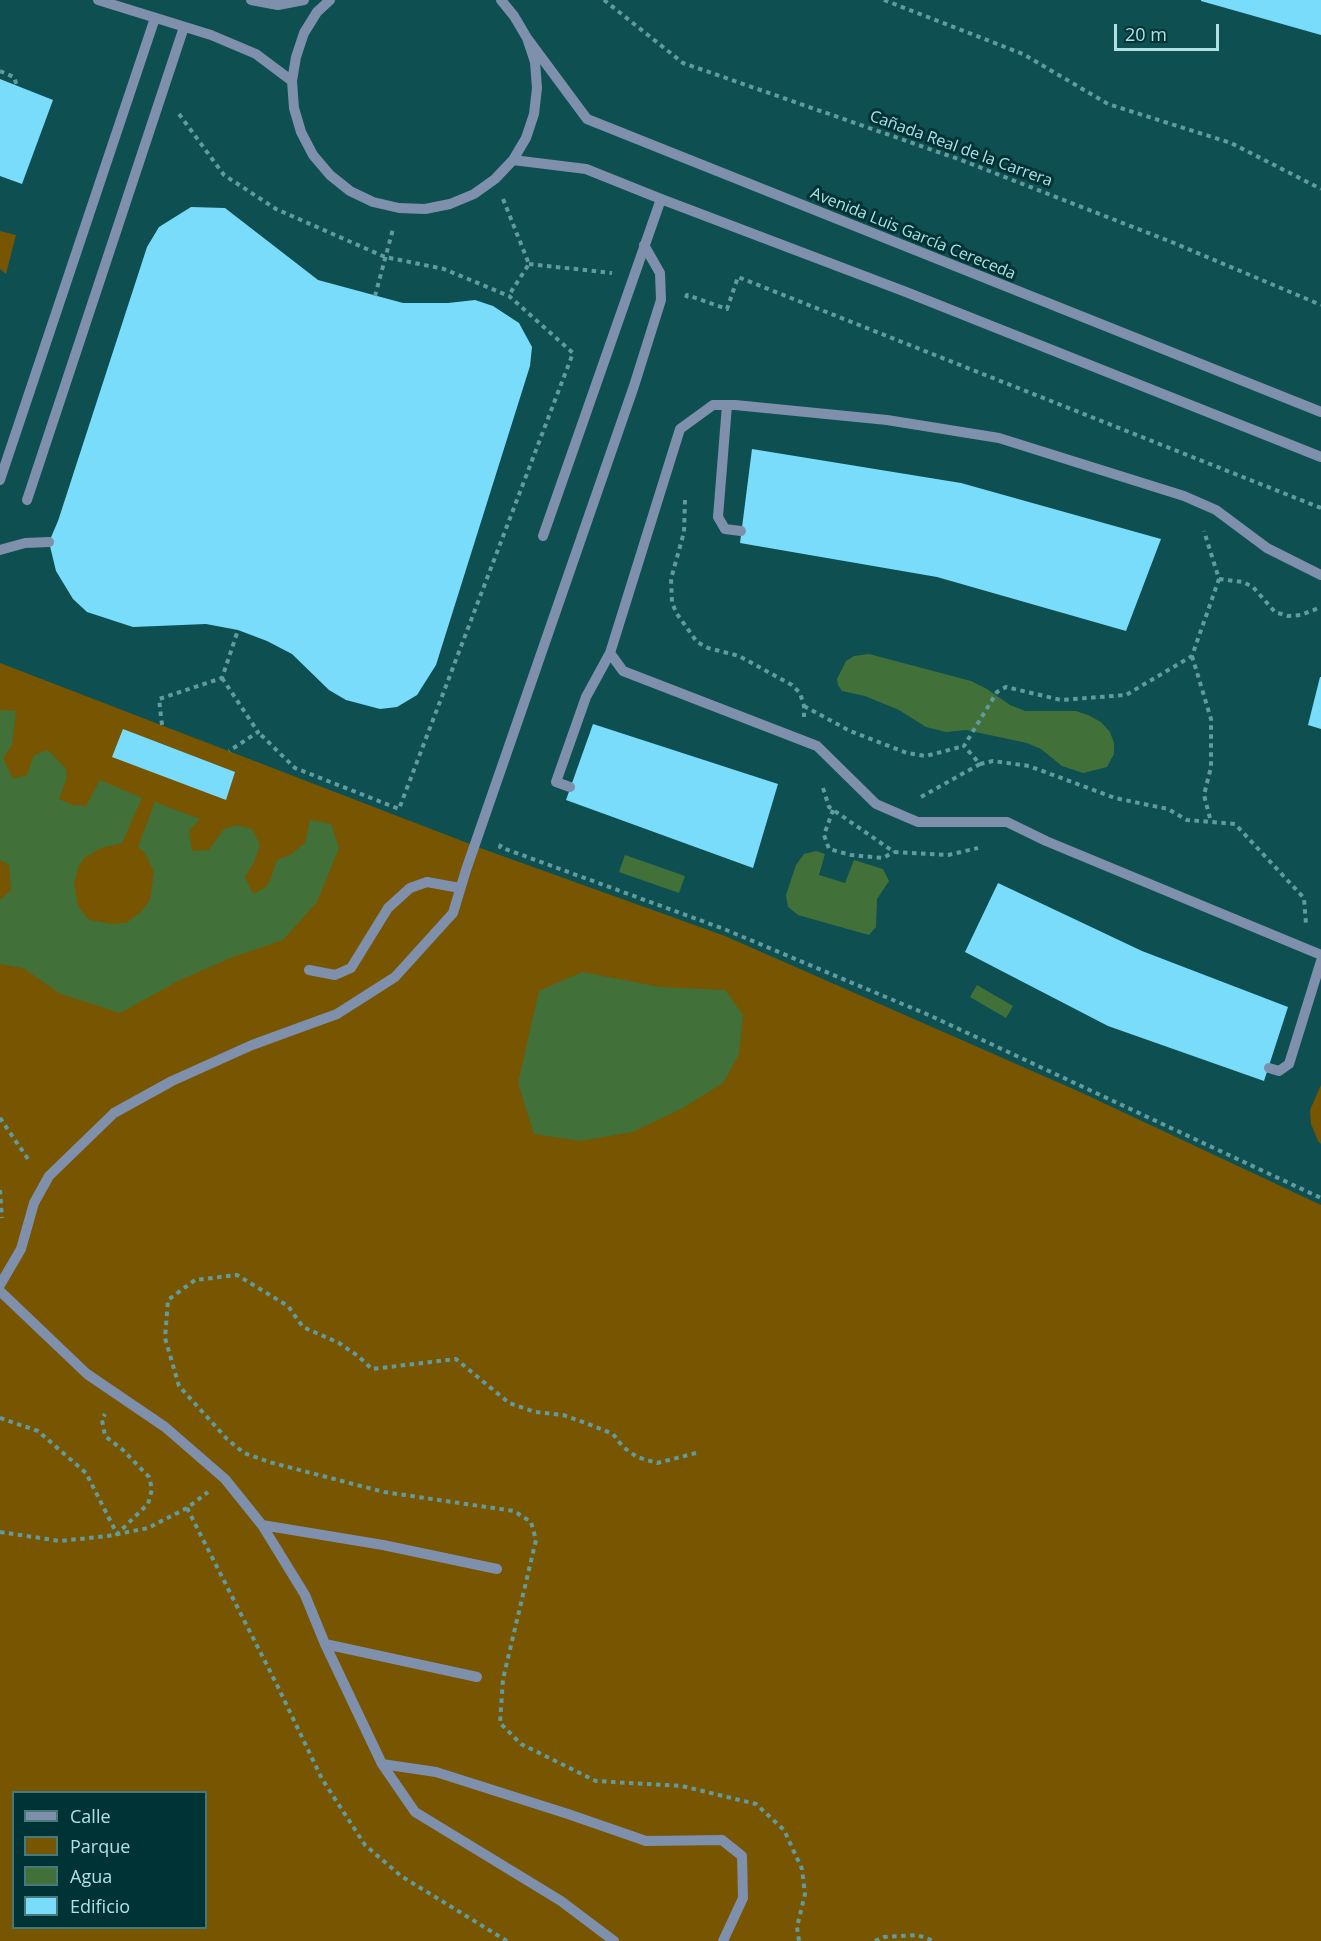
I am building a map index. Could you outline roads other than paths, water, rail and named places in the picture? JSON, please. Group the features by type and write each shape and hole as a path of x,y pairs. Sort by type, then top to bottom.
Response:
{"street":[{"path":"98,0 211,35 256,54 292,81"},
{"path":"251,0 278,4 304,0"},
{"path":"330,0 317,12 304,33 296,57 292,81 294,108 301,132 313,155 330,175 350,191 373,202 399,208 425,209 450,204 474,194 495,179 513,160 526,138 534,114 537,88 535,63 527,38 501,0"},
{"path":"0,480 155,18"},
{"path":"27,500 184,27"},
{"name":"Avenida Luis García Cereceda","path":"527,38 587,119 1321,412"},
{"path":"513,160 586,169 661,200 906,292 1321,457"},
{"path":"543,536 661,200"},
{"path":"0,1284 21,1249 34,1203 49,1176 114,1113 172,1081 252,1045 337,1014 395,977 453,913 634,386 661,300 660,273 644,245"},
{"path":"570,787 556,782 586,697 610,653 680,429 713,405 888,420 999,438 1184,496 1216,510 1267,548 1321,575"},
{"path":"727,405 718,517 725,529 741,531"},
{"path":"0,550 25,543 49,542"},
{"path":"610,653 623,671 817,746 876,804 906,817 918,822 1007,822 1046,841 1321,955"},
{"path":"309,970 335,975 351,968 388,908 410,888 427,882 460,888"},
{"path":"1269,1068 1279,1071 1289,1064 1321,961"},
{"path":"0,1291 87,1374 165,1427 225,1479 262,1525 305,1595 325,1644 382,1764 415,1812 561,1901 614,1941"},
{"path":"262,1525 383,1545 497,1569"},
{"path":"325,1644 477,1677"},
{"path":"382,1764 436,1772 646,1840 722,1840 742,1856 743,1898 723,1941"}],"water":[{"path":"869,654 971,681 1010,705 1025,711 1076,711 1088,715 1101,722 1110,732 1114,743 1114,754 1107,767 1083,773 1062,766 1041,749 1027,743 966,730 946,732 926,727 899,710 865,696 842,691 837,679 846,661 854,656"},
{"path":"0,710 16,711 12,745 3,758 13,779 27,775 34,755 48,750 66,769 67,777 59,799 72,805 86,806 100,780 142,798 122,843 101,848 84,858 78,868 74,883 78,906 89,920 112,924 126,923 141,912 150,900 154,872 145,853 138,847 155,802 200,819 189,831 192,851 209,850 224,829 236,825 252,829 260,845 245,877 253,894 266,887 277,860 290,855 305,843 310,820 331,824 339,848 317,902 283,940 233,957 180,980 120,1013 61,994 23,968 0,964 0,900 11,890 9,865 0,860"},
{"path":"816,851 825,854 819,875 845,883 854,860 883,869 889,881 877,899 876,927 869,935 798,915 788,907 786,895 796,865 804,854"},
{"path":"625,855 685,876 679,893 619,872"},
{"path":"582,972 660,987 725,990 743,1015 739,1054 723,1083 681,1109 632,1132 580,1141 534,1134 518,1083 539,991"},
{"path":"977,985 1013,1006 1006,1018 970,997"}]}
